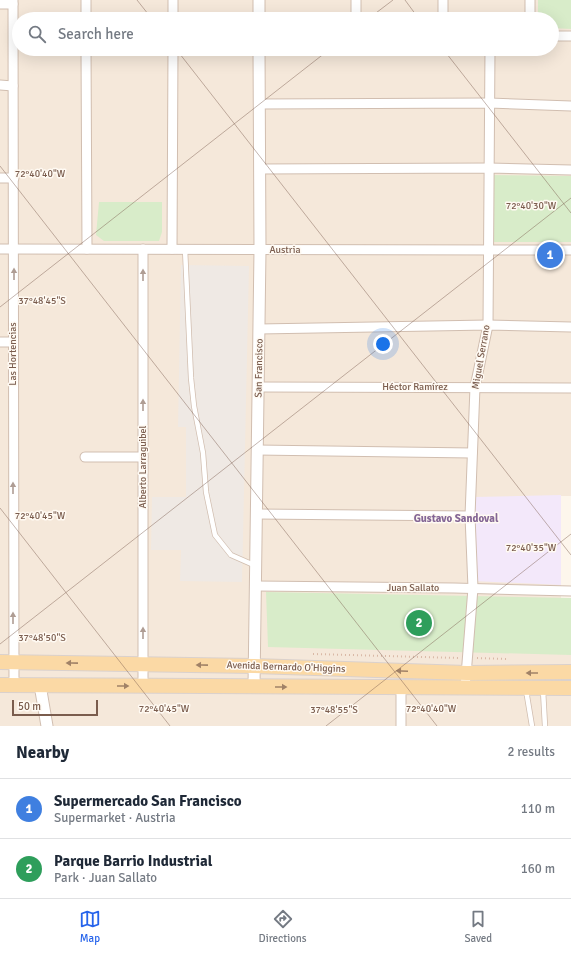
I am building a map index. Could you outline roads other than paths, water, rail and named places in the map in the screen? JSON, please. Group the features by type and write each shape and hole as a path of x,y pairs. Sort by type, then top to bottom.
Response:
{"main road":[{"name":"Avenida Bernardo O'Higgins","path":"7,662 254,666 467,673 571,672"},
{"name":"Avenida Bernardo O'Higgins","path":"7,685 571,688"}],"street":[{"path":"86,0 86,12"},
{"path":"173,0 173,12"},
{"path":"259,0 259,12"},
{"path":"356,0 356,12"},
{"path":"443,0 443,12"},
{"path":"530,0 530,12"},
{"path":"0,4 13,2"},
{"name":"Las Hortencias","path":"13,2 13,12"},
{"path":"559,36 571,36"},
{"name":"Las Hortencias","path":"7,685 14,342 14,56"},
{"path":"86,56 87,249"},
{"path":"172,250 173,56"},
{"name":"San Francisco","path":"254,686 260,250 259,56"},
{"name":"Miguel Serrano","path":"465,688 472,588 470,516 475,387 488,326 490,56"},
{"path":"0,85 14,86"},
{"path":"260,104 489,103 571,106"},
{"path":"260,169 489,168 571,170"},
{"path":"0,178 14,178"},
{"name":"Austria","path":"0,249 571,250"},
{"name":"Alberto Larraguibel","path":"143,686 144,249"},
{"path":"259,329 488,326 571,327"},
{"path":"0,342 14,342"},
{"name":"Héctor Ramírez","path":"258,387 571,388"},
{"path":"257,450 472,452"},
{"path":"85,457 143,457"},
{"path":"257,514 470,516"},
{"name":"Juan Sallato","path":"256,586 472,588 571,591"},
{"path":"40,685 46,726"},
{"path":"401,687 401,726"}],"lane":[{"path":"185,249 192,385 203,453 206,492 216,535 232,555 256,566"},
{"path":"525,688 532,726"},
{"path":"543,688 545,726"}],"place":[{"name":"Supermercado San Francisco","path":"550,255"},
{"name":"Parque Barrio Industrial","path":"419,623"}],"district":[{"name":"Gustavo Sandoval","path":"456,518"}]}
